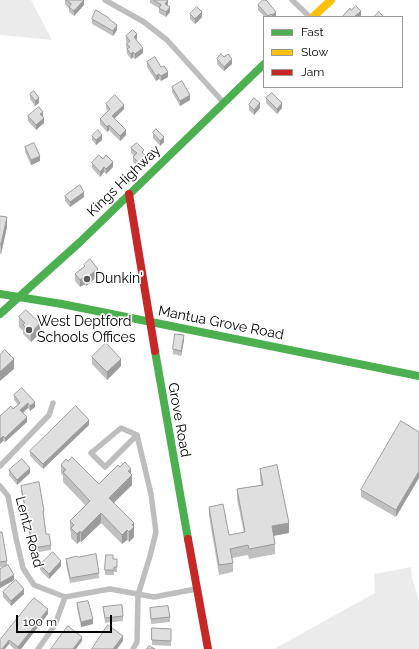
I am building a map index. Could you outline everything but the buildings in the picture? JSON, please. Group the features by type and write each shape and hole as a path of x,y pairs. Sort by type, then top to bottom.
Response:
{"main road":[{"path":"312,16 331,0"},
{"name":"Kings Highway","path":"0,314 80,242 263,65"},
{"name":"Grove Road","path":"129,194 149,322 208,649"},
{"name":"Mantua Grove Road","path":"0,294 62,304 419,376"}],"street":[{"path":"105,0 138,18 167,40 224,103"},
{"path":"292,0 310,16"},
{"path":"0,466 49,415 53,403"},
{"path":"121,428 138,435 105,467 91,453 121,428"},
{"path":"133,649 137,642 138,595 156,532 151,494 138,435"},
{"name":"Lentz Road","path":"0,486 8,496 23,568 34,585 65,597"},
{"path":"38,649 56,625 65,597 110,589 154,597 196,589"}],"shaded area":[{"path":"0,0 31,0 52,40 0,35"},
{"path":"411,567 412,579 419,600 419,649 274,649 375,593 374,574"}],"traffic: fast":[{"path":"0,314 80,242 263,65"},
{"path":"0,294 62,304 419,376"},
{"path":"155,351 188,539"}],"traffic: slow":[{"path":"314,16 331,0"}],"traffic: jam":[{"path":"129,194 155,351"},
{"path":"188,539 208,649"}],"place":[{"name":"Dunkin'","path":"87,279"},
{"name":"West Deptford Schools Offices","path":"29,330"}]}
